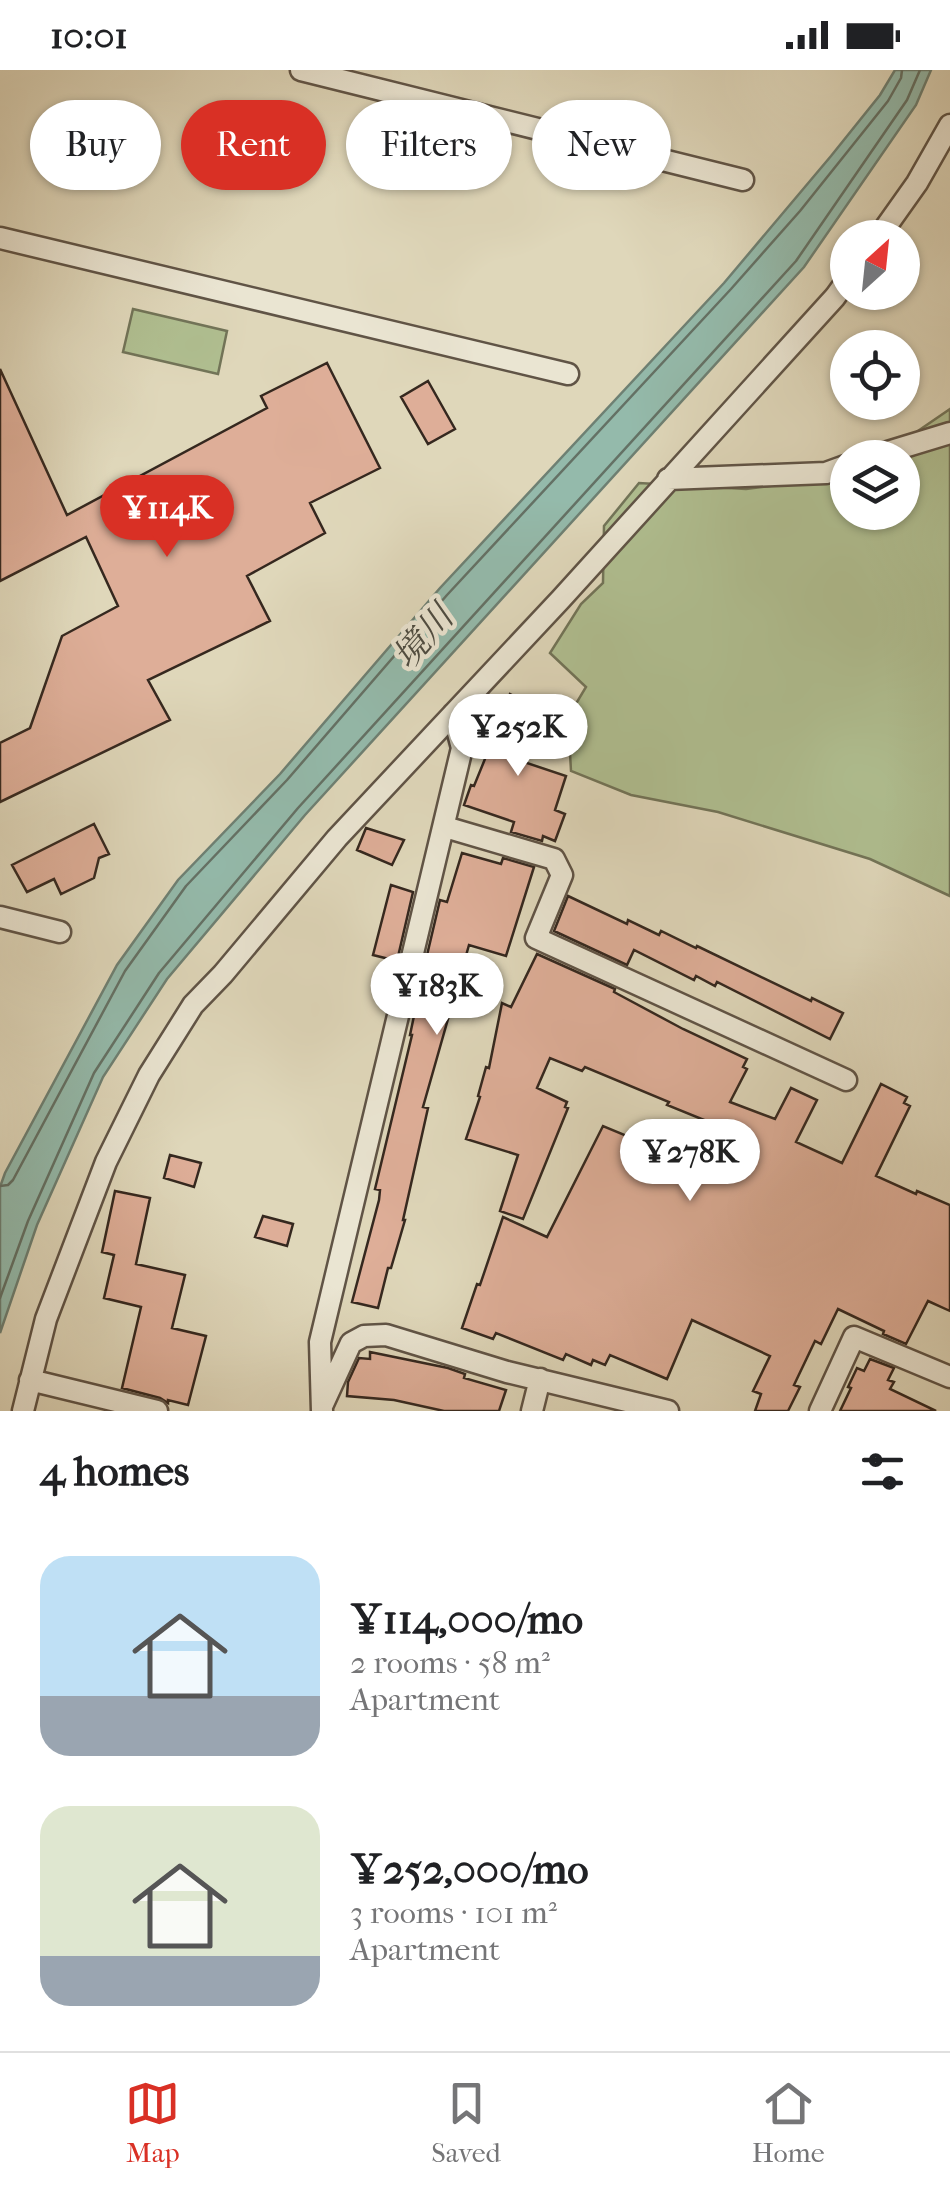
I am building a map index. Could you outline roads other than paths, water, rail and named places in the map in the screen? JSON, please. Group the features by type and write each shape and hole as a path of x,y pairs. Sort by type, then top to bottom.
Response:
{"street":[{"path":"300,70 743,180"},
{"path":"891,220 917,184 950,124"},
{"path":"0,238 568,374"},
{"path":"23,1411 46,1319 106,1162 148,1076 194,1004 338,838 830,301"},
{"path":"920,442 950,433"},
{"path":"668,479 830,472"},
{"path":"322,1409 320,1342 462,748 453,714"},
{"path":"445,827 554,859 562,876 536,938 846,1080"},
{"path":"0,918 60,932"},
{"path":"322,1409 352,1343 364,1336 386,1335 540,1380 668,1411"},
{"path":"820,1411 854,1336 950,1378"},
{"path":"30,1380 156,1411"},
{"path":"532,1411 540,1380"}],"water":[{"name":"境川","path":"895,70 931,70 916,105 836,220 830,220 830,229 804,267 305,815 167,979 103,1077 37,1225 0,1333 0,1187 117,965 178,880 280,774 440,588 724,283 880,95"}]}
